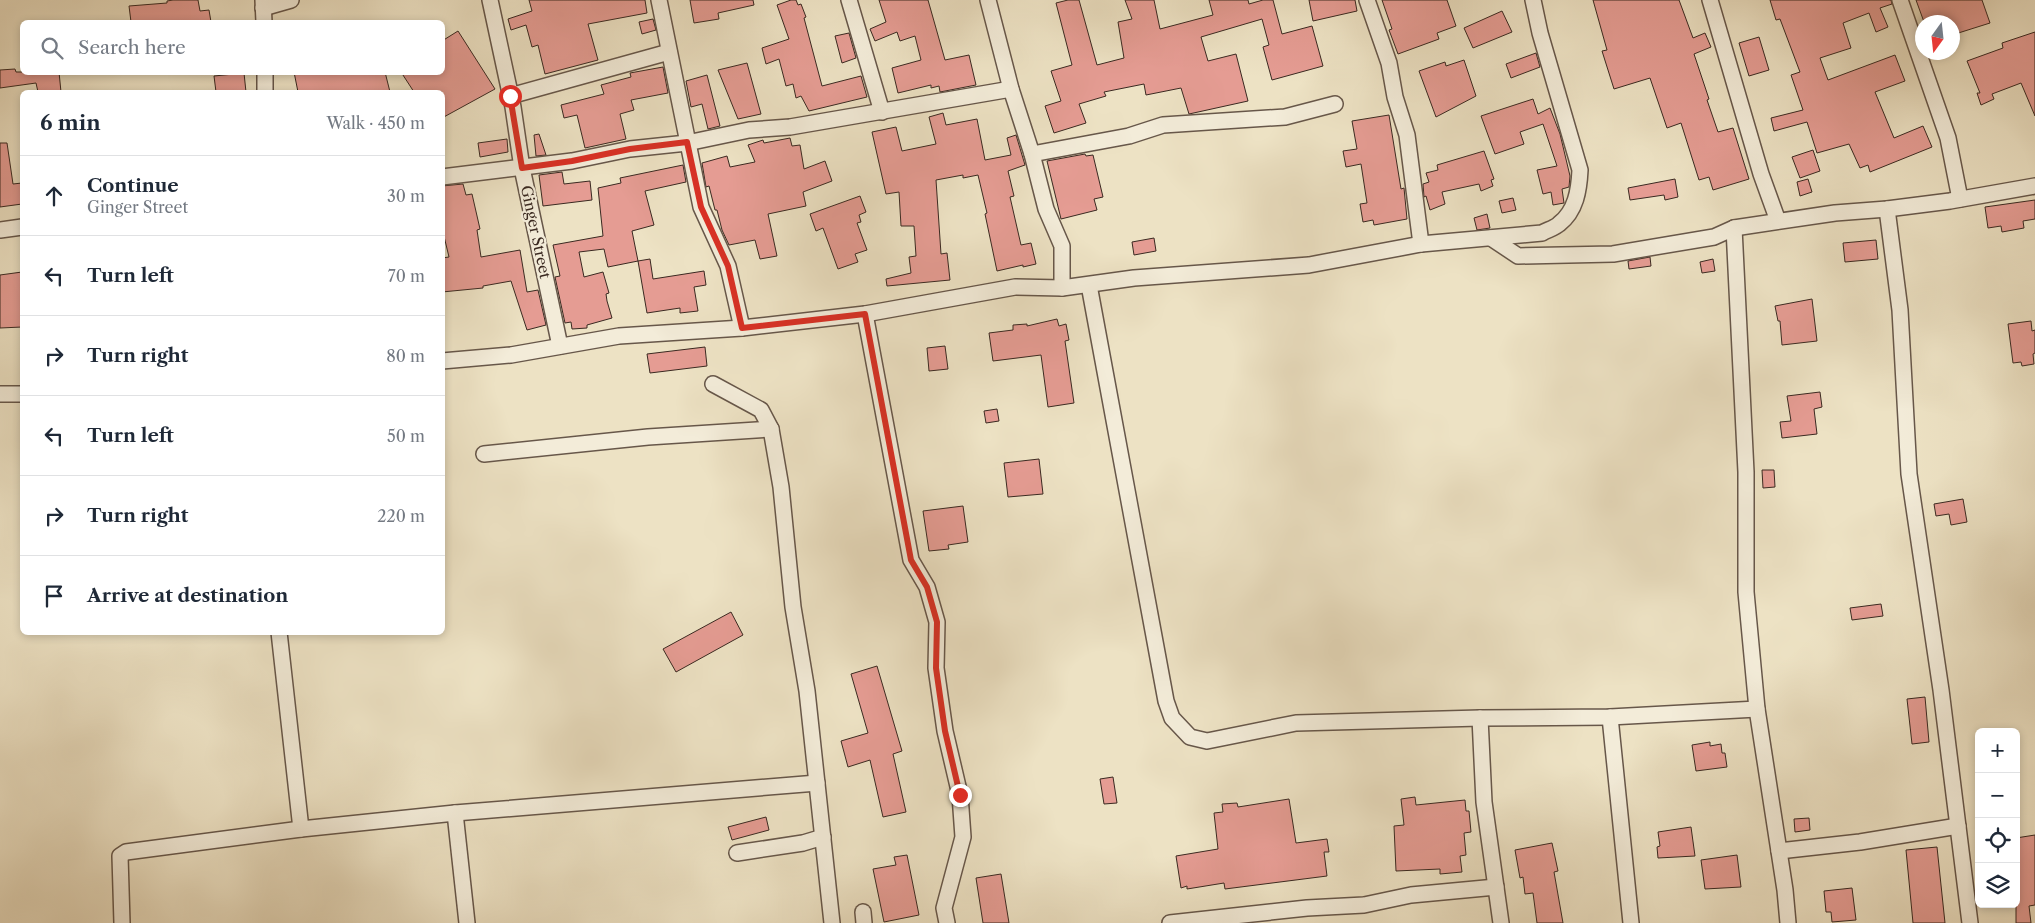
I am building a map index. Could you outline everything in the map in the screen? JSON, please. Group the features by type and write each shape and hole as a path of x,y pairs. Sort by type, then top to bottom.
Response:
{"street":[{"path":"263,10 291,0"},
{"name":"Ginger Street","path":"490,0 510,96 522,168 560,346"},
{"path":"659,0 701,207 728,266 742,328"},
{"path":"849,0 882,112"},
{"path":"988,0 1046,210 1062,246 1062,288"},
{"path":"1368,0 1389,63 1407,135 1421,244"},
{"path":"445,361 511,355 619,336 742,328 865,314 1014,287 1062,288 1134,278 1309,265 1421,244 1542,233 1559,224 1573,208 1579,189 1580,170 1540,33 1533,0"},
{"path":"1710,0 1761,174 1778,221"},
{"path":"1900,0 1948,138 1960,199"},
{"path":"510,96 669,52"},
{"path":"264,75 265,90"},
{"path":"445,177 572,161 630,149 687,142 749,130 790,127 1011,88"},
{"path":"1032,154 1129,136 1164,125 1285,117 1335,104"},
{"path":"1491,238 1518,256 1613,254 1714,237 1734,228 1835,213 1887,209 1960,199 2035,186"},
{"path":"1887,209 1900,310 1909,474 1942,690 1970,923"},
{"path":"0,230 20,227"},
{"path":"1734,228 1746,472 1746,592 1757,709 1788,923"},
{"path":"1089,285 1164,691 1172,718 1190,737 1207,741 1296,723 1610,717 1757,709"},
{"path":"865,314 911,560 927,587 937,622 936,668 945,731 960,795 963,837 944,908 944,918 947,923"},
{"path":"713,384 761,410 771,429 781,488 793,607 807,692 832,923"},
{"path":"0,394 20,394"},
{"path":"484,454 648,437 771,429"},
{"path":"279,635 301,829"},
{"path":"1610,717 1631,923"},
{"path":"1480,718 1484,802 1501,923"},
{"path":"122,923 120,856 126,852 301,829 455,813 817,783"},
{"path":"455,813 467,923"},
{"path":"1779,851 1860,842 1958,826"},
{"path":"737,853 803,843 823,837"},
{"path":"1170,923 1307,908 1364,905 1411,895 1496,887"}],"building":[{"path":"198,0 200,11 209,10 211,20 131,20 129,6 167,3 167,1"},
{"path":"529,0 645,0 647,13 588,24 598,60 545,74 538,45 532,47 526,25 511,30 508,19 532,11"},
{"path":"690,0 753,0 754,5 718,13 719,19 694,23"},
{"path":"796,0 798,5 801,4 806,17 804,18 822,86 861,76 867,97 809,111 801,96 796,98 793,84 786,86 779,59 766,64 762,48 789,39 777,5"},
{"path":"879,0 928,0 945,60 969,55 976,85 940,92 939,86 931,88 931,85 898,93 892,68 921,60 915,36 900,41 897,32 875,41 870,29 886,22"},
{"path":"1079,0 1097,65 1124,58 1118,22 1132,19 1125,0 1154,0 1160,29 1213,15 1209,0 1248,0 1249,4 1263,0 1273,0 1282,34 1312,26 1323,66 1272,80 1263,47 1269,45 1262,19 1201,37 1208,61 1236,54 1248,101 1189,114 1181,88 1146,95 1144,84 1104,92 1106,96 1079,104 1086,123 1054,133 1045,106 1061,101 1051,71 1072,65 1056,3"},
{"path":"1309,0 1355,0 1357,11 1313,21"},
{"path":"1382,0 1447,0 1456,26 1437,33 1439,39 1398,54 1389,30 1392,29"},
{"path":"1593,0 1679,0 1693,38 1705,33 1711,47 1694,54 1709,99 1707,100 1718,132 1733,128 1749,179 1713,190 1709,177 1699,180 1681,123 1667,128 1650,78 1614,89 1602,51 1607,50"},
{"path":"1770,0 1891,0 1892,4 1880,8 1888,27 1876,32 1869,13 1843,23 1851,48 1820,58 1828,80 1895,55 1905,81 1875,92 1894,138 1923,126 1932,147 1870,172 1868,165 1860,168 1849,144 1817,153 1807,122 1774,131 1771,118 1803,110 1791,75 1800,72 1780,19 1776,20"},
{"path":"1916,0 1982,0 1990,23 1960,32 1960,15 1921,15"},
{"path":"1502,11 1512,32 1473,48 1464,28"},
{"path":"653,19 656,30 642,34 639,22"},
{"path":"458,31 495,89 445,116 445,90 413,90 403,75 445,75 445,39"},
{"path":"2035,32 2035,116 2021,83 1992,94 1994,99 1981,105 1977,93 1980,93 1967,61 2003,48 2002,43"},
{"path":"849,33 856,58 842,63 835,36"},
{"path":"1759,37 1769,70 1749,76 1739,43"},
{"path":"1536,53 1540,67 1511,78 1506,64"},
{"path":"1464,60 1476,96 1436,117 1419,71 1445,62 1446,66"},
{"path":"747,63 761,114 738,119 718,70"},
{"path":"663,67 668,93 631,100 634,110 620,114 626,139 585,148 577,115 564,118 561,105 604,94 601,85 631,77 630,73"},
{"path":"15,69 16,72 20,72 20,75 59,75 61,90 38,90 36,83 0,88 0,70"},
{"path":"244,75 246,90 216,90 214,76"},
{"path":"295,75 386,75 390,90 298,90"},
{"path":"707,75 720,126 708,129 702,104 691,107 686,81"},
{"path":"1533,99 1538,114 1550,108 1560,134 1570,176 1569,187 1562,189 1564,203 1553,205 1551,192 1543,194 1537,170 1557,166 1543,124 1520,132 1524,144 1495,154 1481,116"},
{"path":"943,113 946,125 977,119 985,160 1011,155 1007,138 1016,135 1025,165 1008,171 1014,196 1010,197 1021,245 1031,243 1036,264 997,271 978,175 963,178 963,175 936,180 941,254 947,253 950,280 887,286 886,279 911,273 909,257 916,256 914,226 901,226 899,192 886,194 872,132 896,127 902,151 936,144 929,117"},
{"path":"1389,115 1401,189 1404,188 1407,219 1374,225 1373,220 1363,222 1360,204 1367,203 1361,164 1346,167 1343,151 1357,149 1352,121"},
{"path":"539,134 546,155 536,156 534,135"},
{"path":"790,138 792,146 800,145 804,169 825,161 832,181 803,192 806,206 768,214 777,256 760,259 755,240 729,245 722,230 717,210 715,210 709,186 706,187 702,163 727,156 730,167 755,162 748,145 763,140 764,143"},
{"path":"507,139 508,152 480,157 478,143"},
{"path":"0,143 7,143 13,184 20,183 20,204 0,207"},
{"path":"1813,150 1820,171 1800,178 1792,157"},
{"path":"1484,151 1494,179 1491,180 1493,186 1481,191 1479,184 1442,192 1445,204 1430,210 1426,196 1424,197 1423,184 1429,182 1426,173 1438,170 1437,165"},
{"path":"1085,154 1086,156 1093,155 1103,197 1094,199 1097,210 1061,219 1047,161"},
{"path":"683,165 686,182 645,191 654,225 632,231 638,261 608,267 604,249 579,252 584,277 603,272 609,293 606,294 612,318 587,325 587,328 572,329 571,322 565,323 555,277 560,276 553,245 603,236 598,188 621,183 620,178"},
{"path":"562,172 564,184 590,181 592,200 543,206 539,175"},
{"path":"1675,179 1678,197 1665,200 1664,195 1630,200 1628,188"},
{"path":"1808,179 1812,192 1800,196 1797,182"},
{"path":"463,184 466,195 472,194 480,229 477,230 481,257 520,250 527,292 538,290 546,325 527,330 511,281 483,286 483,288 445,292 445,258 449,257 445,240 445,186"},
{"path":"860,196 866,212 859,215 861,222 857,223 867,250 855,254 858,262 838,269 823,228 816,231 810,214"},
{"path":"1513,198 1516,210 1502,213 1499,201"},
{"path":"2035,200 2035,219 2023,221 2024,228 2002,232 2001,226 1988,228 1985,207"},
{"path":"1487,214 1490,228 1477,230 1474,218"},
{"path":"1154,238 1156,251 1134,255 1132,242"},
{"path":"1876,240 1878,259 1845,262 1843,243"},
{"path":"1650,257 1651,266 1629,269 1628,261"},
{"path":"650,259 653,279 704,271 706,285 694,287 698,311 680,313 680,308 647,313 638,261"},
{"path":"1713,259 1715,271 1702,273 1700,262"},
{"path":"20,272 20,327 0,328 0,275"},
{"path":"1812,299 1817,341 1782,345 1780,321 1778,321 1775,306"},
{"path":"1057,319 1059,326 1066,324 1069,340 1065,341 1074,403 1048,407 1041,355 993,361 989,333 1013,330 1013,325 1027,324 1027,326"},
{"path":"2031,321 2032,331 2035,330 2034,364 2022,366 2021,362 2013,363 2008,324"},
{"path":"945,346 948,369 929,371 927,348"},
{"path":"705,347 707,366 650,373 647,354"},
{"path":"1820,392 1822,407 1814,409 1817,434 1782,438 1780,422 1791,421 1787,396"},
{"path":"997,409 999,421 986,423 984,411"},
{"path":"1039,459 1043,494 1008,497 1004,463"},
{"path":"1762,470 1774,470 1775,487 1763,488"},
{"path":"1963,499 1967,522 1951,525 1949,514 1936,516 1934,504"},
{"path":"963,506 968,542 948,545 949,549 929,551 923,511"},
{"path":"1881,604 1883,616 1852,620 1850,608"},
{"path":"731,612 743,635 676,672 663,649"},
{"path":"877,666 902,751 893,754 906,812 883,817 870,760 848,767 841,741 868,733 851,674"},
{"path":"1925,697 1929,742 1912,744 1907,699"},
{"path":"1710,742 1710,746 1721,744 1722,753 1725,753 1727,767 1696,771 1692,745"},
{"path":"1113,777 1117,803 1104,804 1100,779"},
{"path":"1415,797 1416,805 1465,800 1466,811 1469,811 1471,832 1464,833 1466,855 1460,856 1462,872 1440,874 1440,869 1396,871 1394,826 1404,825 1401,799"},
{"path":"1289,799 1296,843 1327,839 1329,852 1324,852 1327,876 1225,889 1224,883 1187,889 1187,886 1181,888 1176,856 1218,849 1214,813 1223,812 1222,804 1237,803 1238,807"},
{"path":"766,817 769,830 732,840 728,827"},
{"path":"1809,818 1810,830 1795,832 1794,819"},
{"path":"1691,827 1695,856 1658,858 1657,847 1660,846 1658,832"},
{"path":"2035,835 2035,905 2029,906 2031,923 2016,923 2016,908 2020,908 2020,837"},
{"path":"1552,843 1558,871 1554,872 1563,923 1537,923 1533,893 1525,894 1523,877 1520,878 1515,850"},
{"path":"1937,847 1945,923 1913,923 1906,850"},
{"path":"907,855 919,915 884,922 873,869 896,865 894,857"},
{"path":"1737,855 1741,887 1705,889 1701,860"},
{"path":"1001,874 1009,923 983,923 976,878"},
{"path":"1852,888 1856,920 1832,922 1831,912 1826,912 1824,891"}],"route":[{"path":"510,96 522,168 572,161 630,149 687,142 701,207 728,266 742,328 814,318 865,314 911,560 931,596 937,622 936,668 945,731 960,795"}]}
